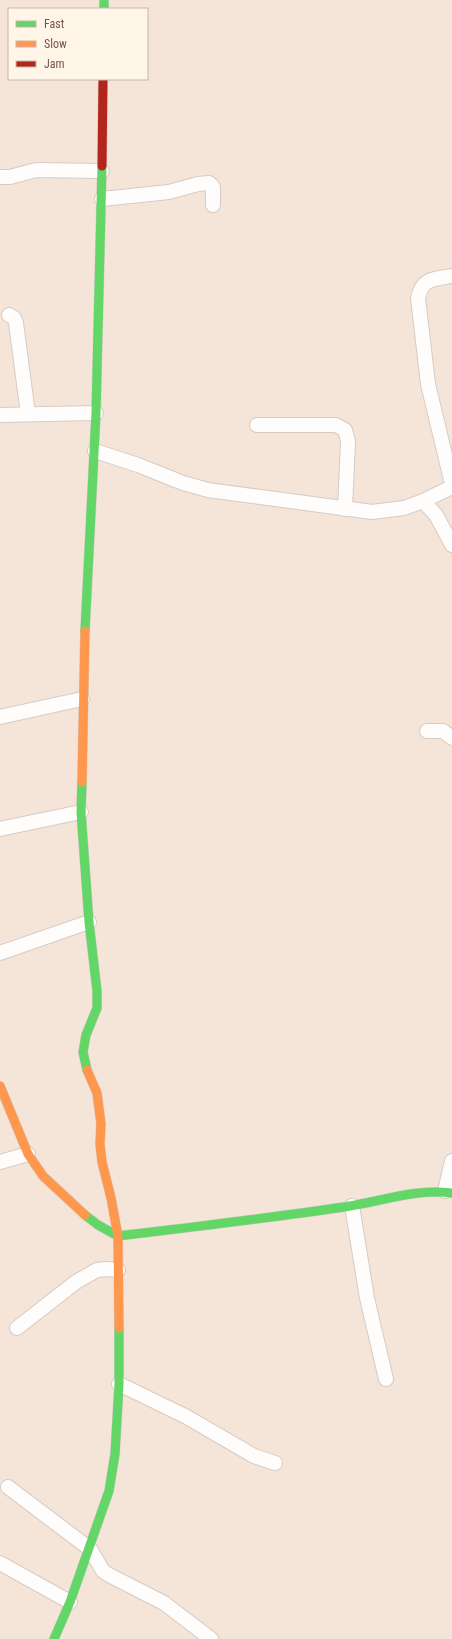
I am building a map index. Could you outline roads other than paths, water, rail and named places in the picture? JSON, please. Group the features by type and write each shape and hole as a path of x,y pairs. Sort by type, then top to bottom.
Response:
{"street":[{"path":"54,1639 90,1549 109,1491 115,1454 119,1384 118,1236 102,1162 100,1144 101,1124 97,1093 85,1066 83,1052 86,1036 97,1008 97,991 89,922 81,812 82,699 85,607 95,451 102,199 103,80"},
{"path":"0,177 10,177 36,170 102,171"},
{"path":"102,199 169,192 198,184 209,183 212,187 213,205"},
{"path":"452,276 429,280 420,288 418,298 428,384 452,484"},
{"path":"9,315 14,318 16,323 28,414"},
{"path":"0,415 96,413"},
{"path":"257,425 336,426 345,430 348,441 345,508"},
{"path":"95,451 138,465 183,483 208,490 372,512 404,508 423,501 452,487"},
{"path":"423,501 436,516 452,545"},
{"path":"0,717 82,699"},
{"path":"426,731 443,731 452,738"},
{"path":"0,829 81,812"},
{"path":"0,953 89,922"},
{"path":"0,1086 28,1154 43,1176 80,1211 98,1225 118,1236 449,1192 452,1161"},
{"path":"0,1162 28,1154"},
{"path":"352,1206 367,1298 386,1379"},
{"path":"17,1328 76,1282 97,1270 118,1270"},
{"path":"119,1384 191,1419 254,1456 276,1463"},
{"path":"8,1487 90,1549 103,1571 164,1603 211,1639"},
{"path":"0,1563 70,1602"}]}
